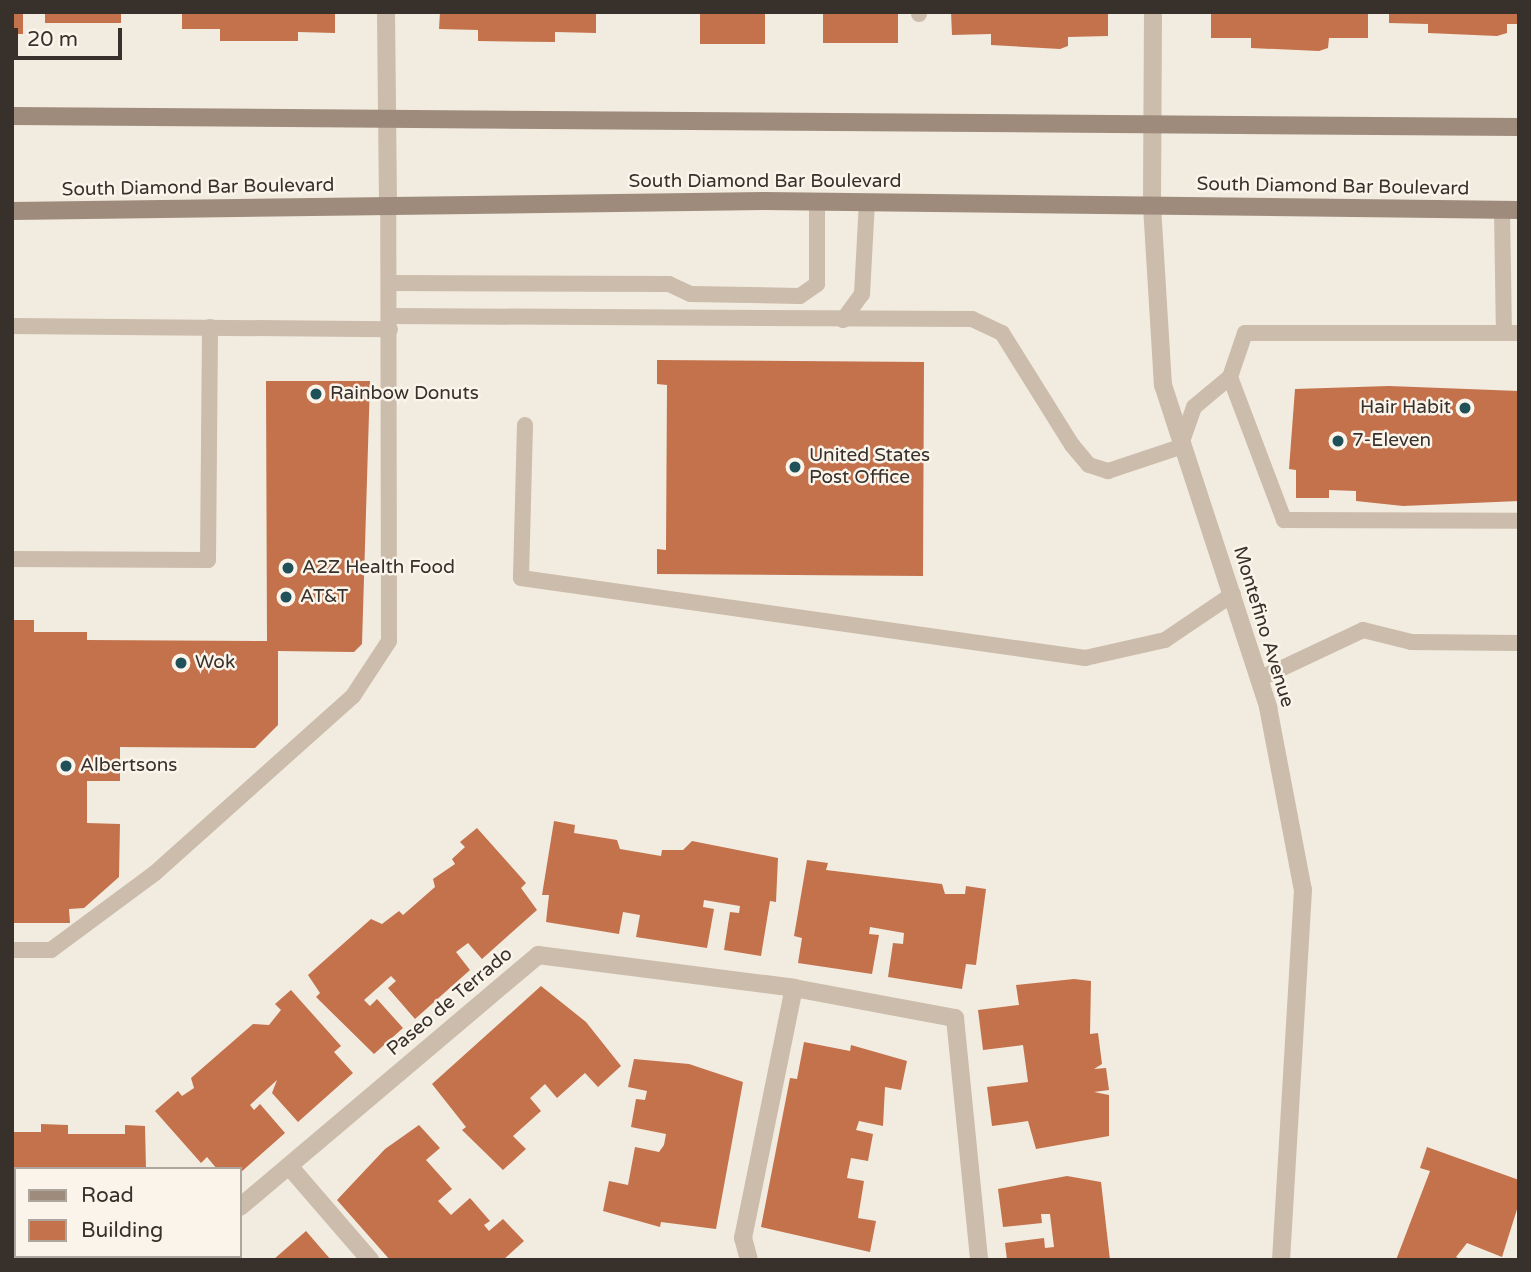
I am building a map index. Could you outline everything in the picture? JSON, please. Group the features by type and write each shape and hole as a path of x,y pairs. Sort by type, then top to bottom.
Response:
{"main road":[{"path":"12,116 1519,127"},
{"name":"South Diamond Bar Boulevard","path":"12,211 817,202 1510,210"}],"street":[{"path":"386,12 387,207"},
{"name":"Montefino Avenue","path":"1153,12 1152,206 1163,385 1180,447 1233,594 1259,679 1303,890 1281,1260"},
{"name":"Paseo de Terrado","path":"242,1205 538,956 794,988 955,1018 979,1260"},
{"path":"749,1260 743,1238 794,988"},
{"path":"289,1166 370,1260"}],"lane":[{"path":"390,284 669,284 690,294 800,296 817,284 817,202"},
{"path":"843,320 862,294 867,203"},
{"path":"12,950 51,950 155,873 353,696 389,641 390,284 387,207"},
{"path":"12,326 210,327 390,322 843,320 990,324 1015,349 1090,466 1122,468 1180,447 1194,407 1230,377 1245,332 1512,333 1510,210"},
{"path":"12,559 208,560 210,327"},
{"path":"1230,377 1284,520 1519,521"},
{"path":"525,425 521,578 1085,658 1165,640 1233,594"},
{"path":"1259,679 1363,631 1411,642 1519,643"}],"building":[{"path":"12,12 23,12 23,34 12,34"},
{"path":"45,12 121,12 121,23 45,23"},
{"path":"182,12 335,12 335,33 298,32 298,41 220,41 220,29 182,29"},
{"path":"440,12 596,12 596,33 555,32 555,42 478,41 478,30 439,29"},
{"path":"700,12 765,12 765,44 700,44"},
{"path":"823,12 898,12 898,43 823,43"},
{"path":"951,12 1108,12 1108,36 1068,37 1068,46 1060,49 991,45 991,34 952,35"},
{"path":"1211,12 1368,12 1368,38 1329,38 1328,48 1319,51 1251,48 1251,38 1211,38"},
{"path":"1389,12 1519,12 1519,24 1507,24 1507,33 1497,36 1428,33 1428,24 1389,23"},
{"name":"United States Post Office","path":"657,360 924,362 923,576 657,574 657,549 666,550 667,385 657,384"},
{"path":"266,381 370,381 362,644 354,652 278,651 278,725 255,748 120,747 120,781 87,781 87,823 120,824 119,877 84,908 69,909 70,923 12,923 12,620 34,620 34,632 87,632 87,640 267,641"},
{"path":"1389,386 1519,391 1519,501 1403,506 1356,501 1356,491 1329,490 1329,498 1296,498 1296,470 1289,469 1295,389"},
{"path":"554,821 575,825 574,833 617,840 620,849 661,856 662,850 683,850 692,841 778,858 776,902 770,901 761,956 724,950 730,912 739,913 740,906 704,900 703,907 714,909 707,948 636,937 640,915 623,912 619,934 546,922 549,895 542,895"},
{"path":"477,828 526,883 521,888 537,910 482,959 468,943 456,952 470,970 415,1019 388,988 396,981 391,976 364,1000 370,1006 377,999 403,1028 374,1054 316,997 320,993 308,975 371,919 382,924 399,911 403,915 435,887 433,879 455,864 452,859 465,847 460,842"},
{"path":"807,860 828,863 826,870 942,884 945,894 965,894 966,886 986,889 976,965 966,964 962,989 888,977 893,943 903,944 904,933 870,927 869,934 879,935 872,974 798,963 802,938 794,936"},
{"path":"1074,979 1091,981 1090,1034 1098,1033 1102,1064 1094,1069 1106,1068 1109,1090 1094,1092 1109,1095 1109,1136 1036,1149 1028,1121 992,1126 987,1087 1028,1082 1023,1045 983,1050 978,1010 1019,1005 1016,985"},
{"path":"541,986 586,1022 621,1066 598,1087 585,1073 557,1098 545,1084 530,1098 541,1111 513,1136 526,1149 503,1170 462,1130 466,1127 432,1084"},
{"path":"291,990 341,1046 334,1052 353,1073 298,1122 272,1093 277,1080 250,1105 254,1110 260,1104 285,1133 242,1171 242,1167 215,1167 207,1157 201,1163 155,1111 178,1091 182,1096 194,1088 191,1078 253,1024 269,1025 281,1010 275,1004"},
{"path":"804,1042 850,1051 851,1045 907,1061 901,1090 885,1087 883,1126 859,1121 856,1130 873,1134 868,1161 851,1158 847,1178 864,1181 858,1218 876,1221 870,1252 761,1227 790,1078 797,1079"},
{"path":"634,1059 689,1064 743,1082 716,1229 661,1222 660,1227 603,1211 609,1181 628,1185 635,1147 659,1152 664,1145 666,1134 631,1127 636,1099 645,1100 647,1091 628,1087"},
{"path":"41,1124 68,1125 68,1134 125,1134 125,1125 145,1126 146,1167 14,1167 12,1239 12,1132 41,1132"},
{"path":"419,1125 440,1148 426,1160 452,1189 438,1201 451,1215 470,1198 490,1221 484,1225 489,1231 503,1219 524,1241 503,1260 390,1260 337,1200 385,1149"},
{"path":"1427,1147 1519,1180 1519,1203 1502,1257 1467,1243 1456,1257 1462,1260 1396,1260 1430,1171 1420,1168"},
{"path":"1067,1176 1101,1182 1110,1260 1007,1260 1005,1243 1044,1238 1045,1248 1054,1247 1050,1214 1041,1214 1042,1223 1003,1227 998,1189"},
{"path":"306,1231 331,1260 273,1260"}],"place":[{"name":"Rainbow Donuts","path":"316,394"},
{"name":"Hair Habit","path":"1465,408"},
{"name":"7-Eleven","path":"1338,441"},
{"name":"United States Post Office","path":"795,467"},
{"name":"A2Z Health Food","path":"288,568"},
{"name":"AT&T","path":"286,597"},
{"name":"Wok","path":"181,663"},
{"name":"Albertsons","path":"66,766"}]}
